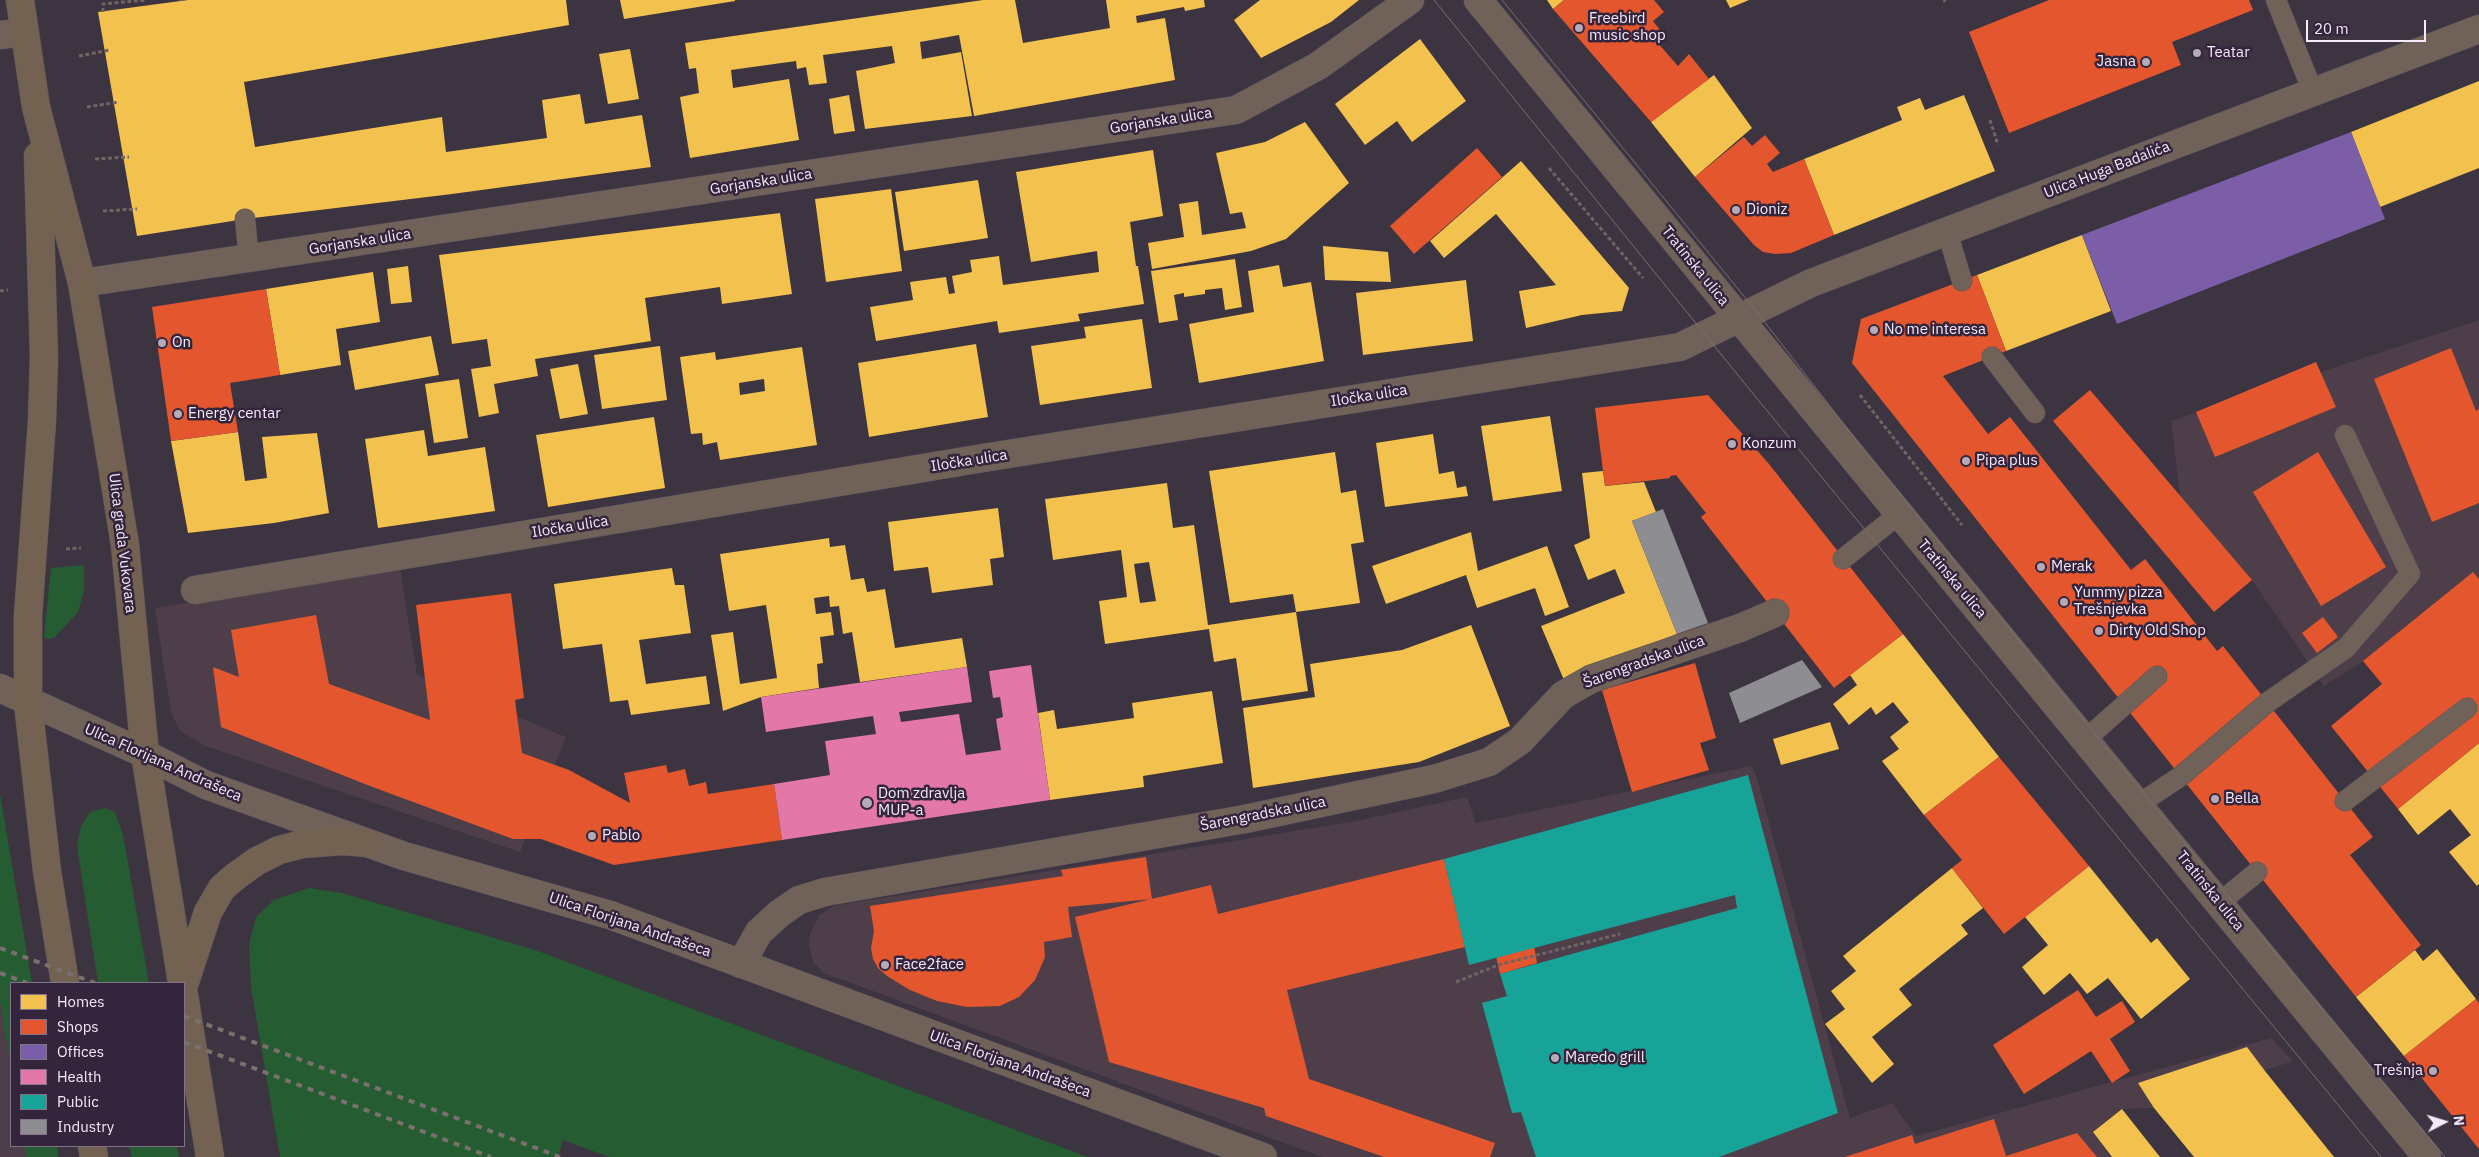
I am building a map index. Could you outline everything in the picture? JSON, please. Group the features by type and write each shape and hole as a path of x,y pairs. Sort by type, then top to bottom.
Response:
{"main road":[{"name":"Ulica grada Vukovara","path":"20,0 12,34 36,107 82,283 125,544 145,754 183,982"},
{"name":"Ulica grada Vukovara","path":"36,107 43,393 28,616 28,703 47,872 65,982"},
{"path":"184,982 208,912 222,888 236,876 257,860 279,850 303,844 342,841 366,843"},
{"path":"185,1001 210,1157"}],"street":[{"name":"Gorjanska ulica","path":"82,283 1236,110 1318,66 1410,0"},
{"name":"Tratinska ulica","path":"1478,0 1738,320 2086,739 2427,1157"},
{"name":"Ulica Huga Badalića","path":"1738,320 1789,292 2479,28"},
{"name":"Iločka ulica","path":"195,590 987,458 1665,350 1694,342 1738,320"},
{"name":"Šarengradska ulica","path":"741,964 759,932 780,913 799,900 824,892 1244,819 1408,784 1489,762 1520,741 1563,695 1591,679 1740,628 1776,613"},
{"name":"Ulica Florijana Andrašeca","path":"0,688 28,703 145,754 206,785 432,865 610,915 1262,1157"}],"lane":[{"path":"2276,0 2313,92"},
{"path":"245,219 250,259"},
{"path":"1947,231 1962,281"},
{"path":"1992,357 2035,413"},
{"path":"2139,804 2182,776 2268,702 2346,648 2410,574 2345,435"},
{"path":"1843,559 1899,514"},
{"path":"2086,739 2157,676"},
{"path":"2345,801 2467,708"},
{"path":"2219,903 2257,872"}],"path":[{"path":"103,12 103,4 146,0"},
{"path":"79,56 110,50"},
{"path":"87,107 119,102"},
{"path":"1990,120 1998,145"},
{"path":"95,159 129,157"},
{"path":"1549,168 1643,278"},
{"path":"103,211 137,209"},
{"path":"1860,395 1962,525"},
{"path":"1456,982 1498,965 1620,934"}],"shaded area":[{"path":"2479,320 2479,579 2473,572 2363,661 2324,686 2252,580 2180,496 2171,421"},
{"path":"400,568 417,675 566,737 520,852 205,746 180,731 171,713 155,608"},
{"path":"1751,766 1756,775 1850,1118 1892,1103 1916,1136 2271,1038 2293,1061 2154,1108 2122,1109 2093,1132 2110,1157 1322,1157 824,973 813,962 809,945 810,934 819,915 833,906 1356,821 1467,797 1476,823"},
{"path":"0,996 10,1000 10,1147 57,1147 58,1157 0,1157"}],"green space":[{"path":"84,565 84,591 78,612 54,638 48,639 44,637 51,568"},
{"path":"0,794 32,982 10,982 10,1063 0,1001"},
{"path":"105,808 115,812 123,835 149,982 98,982 77,846 81,826 90,812"},
{"path":"309,888 342,893 535,950 1088,1157 609,1157 563,1140 558,1157 280,1157 251,987 249,944 256,917 274,900"},
{"path":"24,1147 57,1147 58,1157 26,1157"},
{"path":"129,1147 177,1147 179,1157 132,1157"}],"building: Homes":[{"path":"188,0 566,0 569,25 244,82 255,147 442,117 446,152 547,138 542,100 580,94 585,124 642,115 651,167 452,194 245,219 137,236 98,12"},
{"path":"620,0 735,0 735,1 624,19"},
{"path":"983,0 1015,0 1023,43 1110,28 1106,0 1204,0 1205,7 1185,11 1184,7 1136,16 1137,23 1165,18 1175,80 974,116 959,35 920,42 922,59 961,52 972,116 865,129 856,71 895,63 892,46 823,55 827,83 809,85 806,67 797,69 796,61 731,70 733,88 789,79 799,140 690,158 680,97 699,93 696,68 689,69 685,43"},
{"path":"1260,0 1359,0 1331,22 1261,58 1234,20"},
{"path":"1547,0 1564,0 1553,9"},
{"path":"1726,0 1749,0 1730,8"},
{"path":"1420,39 1466,101 1412,142 1397,121 1365,145 1335,104"},
{"path":"630,49 639,99 608,104 599,54"},
{"path":"1714,75 1752,128 1695,177 1651,122"},
{"path":"2479,81 2479,168 2380,207 2351,132"},
{"path":"849,95 855,131 834,134 829,99"},
{"path":"1964,95 1995,171 1834,235 1804,159 1902,120 1897,107 1920,98 1925,110"},
{"path":"1305,122 1349,183 1286,239 1251,251 1152,269 1148,243 1184,237 1179,204 1198,201 1202,235 1246,228 1242,212 1230,214 1216,153 1265,142"},
{"path":"1153,150 1163,216 1130,222 1144,304 1078,314 1080,321 999,333 997,321 876,341 870,307 913,300 910,282 946,277 949,294 955,293 952,276 972,272 970,260 999,256 1003,285 1099,272 1097,251 1031,262 1016,172"},
{"path":"1521,161 1629,288 1622,311 1582,315 1526,328 1519,291 1556,285 1496,214 1444,258 1430,241"},
{"path":"978,180 988,238 904,251 895,192"},
{"path":"891,189 902,271 826,282 815,199"},
{"path":"780,213 792,294 722,304 720,287 645,298 651,341 535,359 538,376 494,384 499,413 479,417 471,369 491,366 487,339 452,344 439,255"},
{"path":"2082,235 2111,311 2006,351 1977,275"},
{"path":"1323,246 1388,252 1391,282 1325,280"},
{"path":"1235,259 1242,307 1225,310 1222,288 1205,290 1205,294 1184,297 1184,293 1174,295 1178,320 1159,323 1151,271"},
{"path":"1279,265 1283,287 1311,282 1324,361 1199,383 1189,324 1254,312 1248,271"},
{"path":"408,266 412,302 391,304 387,269"},
{"path":"373,272 380,322 336,329 341,365 280,375 266,289"},
{"path":"1466,280 1473,341 1363,355 1356,293"},
{"path":"1142,319 1152,388 1040,405 1031,346 1086,338 1084,327"},
{"path":"431,336 439,375 355,390 348,351"},
{"path":"976,344 988,417 869,437 858,363"},
{"path":"660,346 667,400 602,409 594,355"},
{"path":"802,347 817,445 720,460 717,442 703,445 702,433 691,434 680,357 715,352 716,360","holes":["764,379 765,391 740,395 739,383"]},
{"path":"578,364 588,414 560,419 550,369"},
{"path":"459,379 468,438 434,443 425,384"},
{"path":"1550,416 1562,491 1493,501 1481,426"},
{"path":"654,417 665,488 548,507 536,435"},
{"path":"424,430 428,456 485,447 495,511 378,528 365,439"},
{"path":"238,432 245,481 267,478 262,437 317,433 329,513 274,523 188,533 171,441"},
{"path":"1433,434 1439,474 1454,471 1457,488 1466,486 1468,496 1385,507 1376,443"},
{"path":"1335,452 1341,493 1356,490 1364,542 1351,544 1360,603 1296,612 1293,594 1230,603 1209,471"},
{"path":"1603,471 1605,486 1644,482 1656,512 1632,521 1677,634 1564,680 1541,626 1625,593 1615,569 1588,580 1574,545 1590,538 1582,473"},
{"path":"1167,483 1173,528 1194,525 1208,625 1296,612 1308,691 1242,701 1236,658 1214,662 1209,629 1105,644 1099,601 1127,597 1121,550 1053,560 1045,499","holes":["1149,562 1156,601 1140,603 1134,564"]},
{"path":"998,508 1004,557 990,559 993,585 932,593 928,567 894,571 888,522"},
{"path":"1471,532 1478,571 1547,546 1569,607 1545,616 1535,588 1477,608 1466,575 1386,604 1372,566"},
{"path":"829,538 830,547 845,545 851,580 864,578 867,592 885,589 895,648 962,638 967,667 860,682 852,632 843,634 839,606 830,607 829,596 814,598 816,614 831,612 834,635 820,637 823,663 817,664 819,688 761,697 723,711 711,635 733,632 740,684 777,678 766,605 729,611 720,554"},
{"path":"672,568 675,585 684,585 691,633 639,640 646,684 706,676 710,704 631,715 628,700 610,702 602,644 563,649 554,584"},
{"path":"1471,625 1510,726 1419,762 1253,788 1243,708 1315,697 1310,664 1402,650"},
{"path":"1903,634 1999,757 1924,815 1882,761 1899,749 1890,737 1909,722 1893,702 1876,715 1871,707 1849,725 1833,704 1857,685 1850,675"},
{"path":"1212,691 1223,763 1143,776 1144,787 1050,800 1038,713 1054,710 1057,729 1134,718 1132,703"},
{"path":"1830,722 1839,749 1781,765 1773,739"},
{"path":"2479,743 2479,884 2477,886 2449,852 2471,835 2450,809 2418,835 2398,809"},
{"path":"2089,866 2151,943 2157,938 2190,979 2141,1019 2108,978 2087,994 2070,973 2044,995 2022,967 2048,945 2025,917"},
{"path":"1952,868 1983,908 1961,925 1968,934 1899,989 1912,1005 1872,1037 1894,1064 1872,1083 1825,1024 1845,1009 1831,991 1856,971 1843,956"},
{"path":"2437,949 2476,999 2404,1056 2356,997 2415,950 2423,961"},
{"path":"2247,1047 2334,1157 2194,1157 2154,1108 2138,1083"},
{"path":"2122,1109 2160,1157 2112,1157 2093,1132"}],"building: Shops":[{"path":"1564,0 1654,0 1664,12 1653,21 1664,35 1657,42 1678,66 1689,54 1709,79 1651,122 1553,9"},
{"path":"2049,0 2249,0 2253,10 2172,42 2181,65 2009,133 1969,32"},
{"path":"1765,135 1780,153 1767,164 1773,172 1804,159 1834,235 1791,253 1775,254 1763,252 1754,245 1695,177 1744,137 1752,146"},
{"path":"1477,148 1502,177 1414,254 1390,226"},
{"path":"1977,275 2006,351 1943,376 1988,434 2010,417 2131,570 2145,559 2217,651 2223,646 2373,837 2350,855 2421,945 2356,997 1852,363 1861,319"},
{"path":"266,289 280,375 230,383 238,432 171,441 152,307"},
{"path":"2451,348 2476,411 2479,409 2479,503 2432,522 2374,379"},
{"path":"2316,362 2336,407 2215,457 2196,412"},
{"path":"2090,390 2252,580 2214,612 2053,421"},
{"path":"1708,395 1769,464 1903,634 1834,688 1701,517 1706,513 1676,475 1670,476 1670,478 1605,486 1595,408"},
{"path":"2318,452 2386,567 2321,606 2253,492"},
{"path":"2473,572 2479,579 2479,743 2398,809 2331,726 2382,684 2363,661"},
{"path":"511,593 524,698 515,700 522,753 569,770 630,803 624,773 666,765 668,773 685,769 689,786 706,782 708,794 774,784 782,840 614,865 541,839 513,839 370,786 221,727 213,667 239,677 231,630 316,615 329,684 430,720 416,605"},
{"path":"2323,617 2338,637 2317,653 2302,633"},
{"path":"1695,663 1716,738 1700,743 1709,770 1632,792 1602,690"},
{"path":"1999,757 2089,866 2004,934 1952,868 1962,860 1924,815"},
{"path":"1146,857 1152,899 1068,907 1072,937 1044,942 1045,957 1035,980 1019,997 1000,1006 967,1007 937,1001 910,990 887,976 878,968 873,959 871,948 874,931 870,906 1063,876 1061,870"},
{"path":"1444,859 1465,947 1287,990 1309,1079 1495,1143 1490,1157 1384,1157 1266,1116 1264,1108 1109,1062 1075,917 1211,885 1218,914"},
{"path":"1534,946 1537,963 1500,974 1496,956"},
{"path":"2078,990 2096,1017 2122,1001 2135,1022 2110,1039 2130,1071 2112,1083 2091,1051 2024,1094 1993,1045"},
{"path":"2476,999 2479,1003 2479,1149 2404,1056"},
{"path":"1994,1119 2006,1156 2077,1133 2097,1157 1845,1157 1912,1135 1915,1144"}],"building: Offices":[{"path":"2351,132 2385,219 2117,324 2082,235"}],"building: Health":[{"path":"1031,665 1050,800 782,840 774,784 830,775 825,741 876,734 873,716 766,732 761,697 967,667 972,702 899,712 901,722 959,714 966,755 1001,750 996,719 1003,717 1000,697 993,698 989,671"}],"building: Public":[{"path":"1748,775 1838,1113 1719,1157 1536,1157 1521,1112 1512,1113 1482,1003 1507,996 1500,974 1737,908 1735,895 1469,965 1444,859"}],"building: Industry":[{"path":"1663,509 1708,623 1677,634 1632,521"},
{"path":"1802,660 1822,687 1740,723 1729,693"}],"tram line":[{"path":"1434,0 1750,390 2381,1157"},
{"path":"1502,0 1756,311 1861,446 2147,798 2445,1157"}],"railway":[{"path":"0,948 92,982"},
{"path":"0,973 24,982"},
{"path":"185,1016 560,1157"},
{"path":"185,1042 491,1157"}],"place":[{"name":"Freebird music shop","path":"1579,28"},
{"name":"Teatar","path":"2197,53"},
{"name":"Jasna","path":"2146,62"},
{"name":"Dioniz","path":"1736,210"},
{"name":"No me interesa","path":"1874,330"},
{"name":"On","path":"162,343"},
{"name":"Energy centar","path":"178,414"},
{"name":"Konzum","path":"1732,444"},
{"name":"Pipa plus","path":"1966,461"},
{"name":"Merak","path":"2041,567"},
{"name":"Yummy pizza Trešnjevka","path":"2064,602"},
{"name":"Dirty Old Shop","path":"2099,631"},
{"name":"Bella","path":"2215,799"},
{"name":"Dom zdravlja MUP-a","path":"867,803"},
{"name":"Pablo","path":"592,836"},
{"name":"Face2face","path":"885,965"},
{"name":"Maredo grill","path":"1555,1058"},
{"name":"Trešnja","path":"2433,1071"}]}
